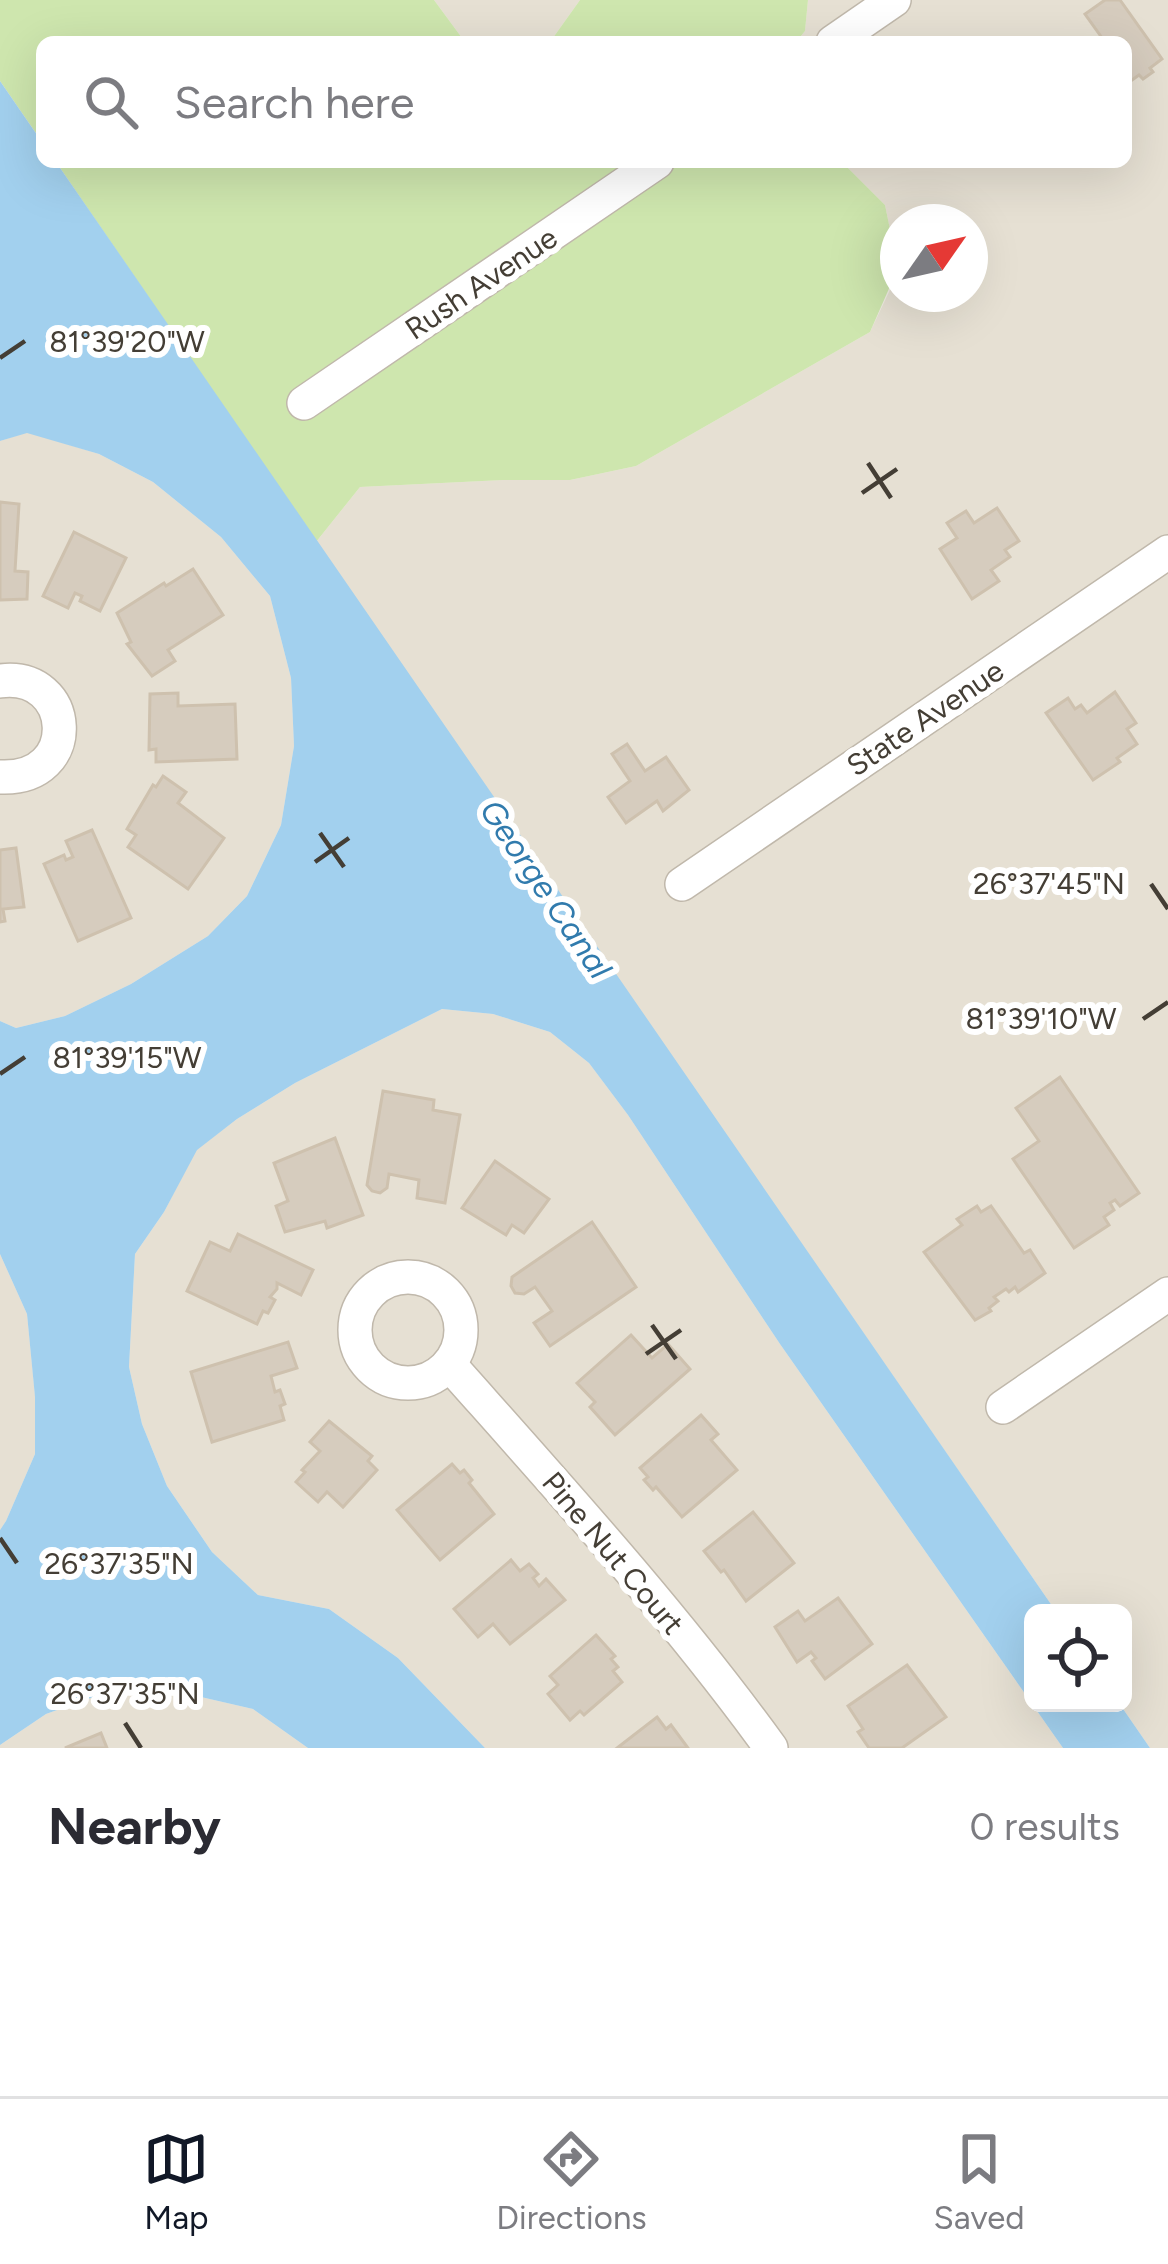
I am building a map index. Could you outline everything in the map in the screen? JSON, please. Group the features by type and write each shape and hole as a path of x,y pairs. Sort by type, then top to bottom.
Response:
{"street":[{"path":"842,36 894,0"},
{"name":"Rush Avenue","path":"304,404 648,168"},
{"name":"State Avenue","path":"682,884 1168,552"},
{"path":"0,681 20,680 36,686 58,712 60,727 58,744 38,770 17,778 0,777"},
{"path":"1003,1407 1168,1294"},
{"name":"Pine Nut Court","path":"448,1364 621,1558 771,1748"}],"shaded area":[{"path":"434,0 580,0 554,36 461,36"},
{"path":"808,0 1168,0 1168,1748 1150,1748 1125,1712 1132,1712 1132,1604 1051,1604 316,542 360,487 570,480 636,466 870,332 880,311 988,312 988,204 884,204 848,168 1132,168 1132,36 801,36"},
{"path":"27,432 99,454 153,482 221,537 270,596 291,678 294,746 281,825 247,896 208,936 131,984 65,1016 16,1028 0,1021 0,441"},
{"path":"442,1009 493,1014 550,1032 589,1063 1024,1692 1024,1712 1038,1712 1063,1748 485,1748 398,1658 329,1609 258,1595 212,1552 167,1486 142,1424 129,1367 135,1254 164,1212 196,1150 295,1083"},
{"path":"0,1254 27,1314 35,1454 0,1530"},
{"path":"113,1690 175,1691 253,1709 308,1748 0,1748 46,1714"}],"green space":[{"path":"0,0 434,0 461,36 36,36 36,133 0,81"},
{"path":"580,0 808,0 801,36 554,36"},
{"path":"60,168 848,168 884,204 880,204 880,309 870,332 636,466 570,480 360,487 316,542"}],"water":[{"name":"George Canal","path":"0,81 36,133 36,168 60,168 1051,1604 1024,1604 1024,1692 589,1063 550,1032 493,1014 442,1009 295,1083 197,1150 135,1254 129,1367 142,1424 167,1486 212,1552 258,1595 329,1609 398,1658 485,1748 308,1748 253,1709 175,1691 113,1690 46,1714 0,1745 0,1530 35,1454 35,1397 27,1314 0,1254 0,1021 16,1028 65,1016 131,984 208,936 247,896 281,825 294,746 291,678 270,596 221,537 153,482 99,454 27,433 0,441"},
{"path":"1038,1712 1125,1712 1150,1748 1063,1748"}],"building":[{"path":"1105,0 1120,0 1162,59 1150,68 1153,72 1132,80 1132,36 1101,36 1085,14"},
{"path":"0,502 19,504 15,571 28,572 27,599 0,600"},
{"path":"997,508 1019,541 1005,550 1010,557 991,570 999,581 972,599 940,549 957,538 947,523 966,511 974,523"},
{"path":"74,532 126,558 100,611 75,593 68,608 43,596"},
{"path":"193,569 223,615 168,650 175,661 152,676 127,644 131,642 117,613"},
{"path":"1115,692 1136,723 1127,729 1137,744 1093,780 1046,713 1068,698 1075,709 1081,705 1087,713"},
{"path":"178,693 178,706 235,704 237,759 156,762 156,749 149,750 150,694"},
{"path":"627,744 645,771 666,757 689,790 663,811 657,801 626,823 608,797 630,781 612,754"},
{"path":"163,776 186,792 178,803 224,838 188,889 128,847 136,835 127,829"},
{"path":"92,830 131,918 78,941 44,864 64,855 66,860 73,857 66,841"},
{"path":"16,848 24,907 3,909 5,921 0,922 0,850"},
{"path":"1060,1077 1139,1193 1120,1206 1115,1200 1110,1203 1114,1210 1104,1217 1109,1225 1074,1248 1013,1159 1039,1141 1016,1108"},
{"path":"383,1091 434,1100 433,1110 460,1115 445,1203 417,1198 419,1180 389,1174 387,1188 380,1193 367,1185"},
{"path":"335,1138 363,1215 327,1228 325,1221 285,1232 276,1206 288,1201 274,1163"},
{"path":"495,1161 549,1199 524,1233 512,1225 506,1235 462,1208"},
{"path":"977,1206 981,1212 991,1206 1024,1253 1030,1250 1045,1273 1018,1292 1015,1287 994,1297 998,1301 991,1311 975,1320 924,1252 962,1225 957,1219"},
{"path":"592,1222 636,1287 550,1346 534,1323 552,1311 535,1287 515,1293 512,1277"},
{"path":"238,1234 313,1270 301,1295 277,1283 270,1297 275,1300 257,1324 187,1291 210,1242 230,1251"},
{"path":"631,1335 652,1358 668,1344 690,1369 615,1435 590,1407 595,1402 577,1383"},
{"path":"288,1342 297,1368 271,1376 285,1404 280,1406 284,1420 212,1442 191,1372"},
{"path":"701,1415 718,1434 711,1440 737,1470 682,1517 644,1480 648,1477 640,1468"},
{"path":"329,1421 372,1456 368,1461 377,1470 343,1507 327,1492 318,1502 296,1482 320,1451 310,1442"},
{"path":"452,1464 460,1473 464,1470 494,1514 440,1560 397,1510"},
{"path":"753,1512 794,1563 746,1601 704,1551"},
{"path":"511,1560 520,1571 529,1564 538,1574 533,1578 539,1586 546,1579 565,1600 510,1644 493,1624 478,1637 454,1609"},
{"path":"838,1598 872,1644 825,1679 811,1652 797,1662 775,1627 798,1611 805,1621"},
{"path":"596,1635 615,1656 611,1659 618,1667 613,1671 622,1682 584,1715 580,1711 570,1720 548,1694 558,1685 550,1676"},
{"path":"907,1665 946,1717 902,1748 869,1748 848,1706"},
{"path":"657,1717 666,1729 671,1725 688,1748 617,1748"},
{"path":"101,1733 107,1748 65,1748"}]}
